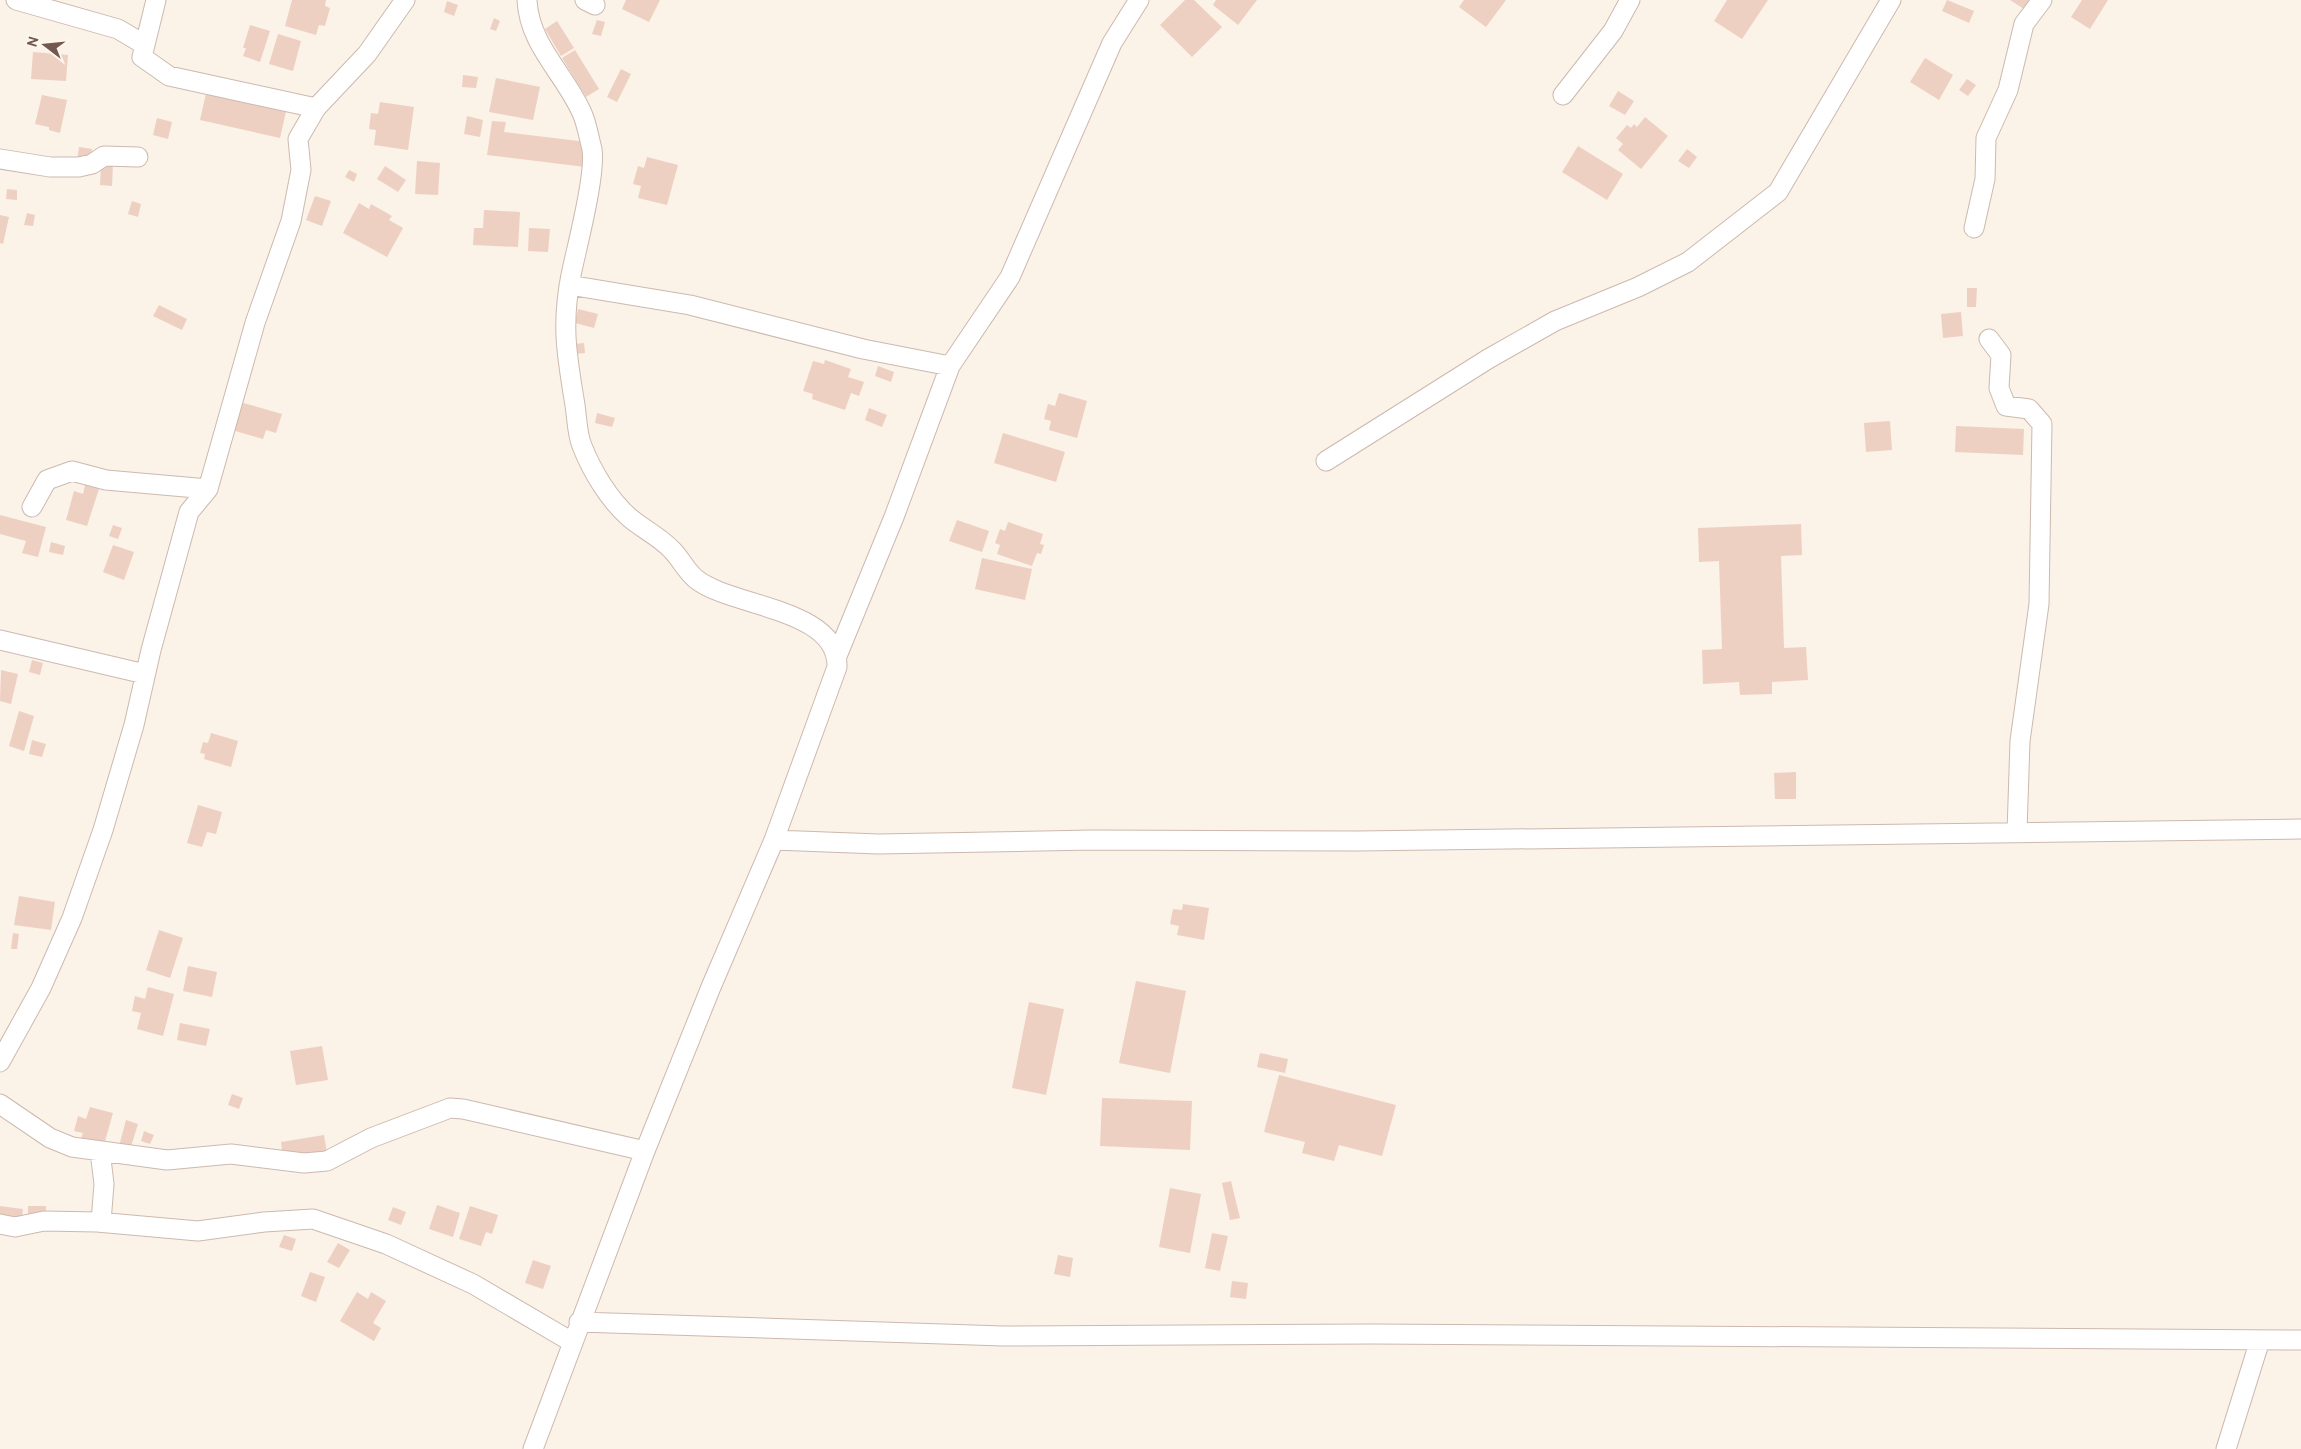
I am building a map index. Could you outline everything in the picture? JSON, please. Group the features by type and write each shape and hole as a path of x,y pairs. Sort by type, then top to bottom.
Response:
{"street":[{"path":"16,0 118,29 145,45"},
{"path":"156,0 142,57 169,76 316,108"},
{"path":"0,1062 41,988 72,918 104,830 134,725 189,512 208,489 255,323 291,221 301,170 298,139 316,108 367,54 405,0"},
{"path":"527,0 528,17 543,50 583,114 592,152 589,184 564,313 566,356 581,444 602,485 629,518 672,549 696,579 725,593 797,618 813,628 836,650 837,656 837,667 774,840 711,988 645,1152 579,1322 533,1449"},
{"path":"837,656 894,517 950,366 1010,277 1112,43 1139,0"},
{"path":"1563,96 1613,31 1630,0"},
{"path":"1326,461 1488,359 1547,326 1638,287 1688,262 1778,192 1892,0"},
{"path":"1974,228 1985,179 1986,138 2008,90 2024,24 2042,0"},
{"path":"0,159 50,167 79,167 92,164 104,156 138,157"},
{"path":"570,285 690,305 863,349 950,366"},
{"path":"1989,339 2001,355 1999,388 2006,406 2029,409 2042,424 2039,604 2020,741 2017,832"},
{"path":"32,507 46,480 72,471 106,480 208,489"},
{"path":"0,640 146,674"},
{"path":"774,840 878,844 1092,840 1358,841 2301,830"},
{"path":"0,1104 50,1138 72,1147 167,1160 231,1154 304,1162 327,1160 362,1142 450,1108 463,1109 558,1130 645,1152"},
{"path":"100,1151 104,1184 101,1222"},
{"path":"0,1224 15,1227 44,1221 101,1222 198,1231 264,1222 313,1219 386,1244 473,1284 572,1342"},
{"path":"579,1322 1003,1336 1372,1334 2301,1340"},
{"path":"2226,1449 2260,1340"}],"building":[{"path":"292,0 326,0 325,6 330,8 325,26 319,25 316,35 285,26"},
{"path":"626,0 660,0 649,22 622,9"},
{"path":"1185,0 1194,0 1222,27 1192,57 1160,25"},
{"path":"1216,0 1257,0 1238,25 1213,5"},
{"path":"1464,0 1506,0 1486,27 1459,7"},
{"path":"1727,0 1768,0 1742,39 1714,21"},
{"path":"1947,0 1974,11 1969,23 1942,11"},
{"path":"2010,0 2029,0 2024,9"},
{"path":"2082,0 2108,0 2090,29 2071,17"},
{"path":"447,1 458,5 454,16 444,12"},
{"path":"494,18 500,21 496,31 490,29"},
{"path":"597,20 605,22 601,36 592,34"},
{"path":"557,21 574,48 561,56 545,29"},
{"path":"250,25 270,31 260,62 243,56 246,48 243,48"},
{"path":"278,34 301,41 293,71 269,64"},
{"path":"575,50 599,89 586,97 562,58"},
{"path":"33,52 68,55 66,81 31,79"},
{"path":"1925,58 1953,75 1939,100 1910,82"},
{"path":"621,69 631,74 617,102 607,97"},
{"path":"463,75 478,77 476,88 462,87"},
{"path":"496,78 540,87 533,120 489,112"},
{"path":"1967,79 1976,85 1968,96 1959,90"},
{"path":"207,89 287,107 280,138 200,120"},
{"path":"1618,91 1634,101 1625,115 1609,106"},
{"path":"42,95 67,100 60,133 49,130 49,127 35,124"},
{"path":"380,102 414,107 408,150 374,145 376,130 369,129 371,113 378,114"},
{"path":"467,116 483,120 480,137 464,134"},
{"path":"1645,117 1668,136 1641,169 1618,150 1623,144 1616,138 1627,125 1631,128 1634,124 1637,127"},
{"path":"157,118 172,122 168,139 153,135"},
{"path":"492,121 506,122 504,132 587,142 585,167 487,155"},
{"path":"1578,146 1623,174 1607,200 1562,172"},
{"path":"79,147 92,149 90,162 77,160"},
{"path":"1687,149 1697,157 1689,168 1678,161"},
{"path":"647,157 678,165 667,205 638,198 641,186 633,184 638,166 644,168"},
{"path":"417,161 440,163 438,195 415,194"},
{"path":"101,164 113,164 112,186 100,185"},
{"path":"385,166 406,180 398,192 377,179"},
{"path":"349,170 357,174 354,182 345,177"},
{"path":"7,189 17,190 17,200 6,199"},
{"path":"315,196 331,201 322,226 306,220"},
{"path":"132,201 141,204 138,217 128,214"},
{"path":"359,203 369,209 371,204 392,216 389,220 403,228 387,257 343,233"},
{"path":"484,210 520,212 518,247 473,245 474,228 483,228"},
{"path":"27,213 35,215 33,226 24,225"},
{"path":"0,215 9,217 3,244 0,243"},
{"path":"529,228 550,229 548,252 528,251"},
{"path":"1967,288 1977,288 1976,307 1967,307"},
{"path":"159,305 187,319 182,330 153,316"},
{"path":"578,309 598,314 594,328 575,323"},
{"path":"1961,312 1963,336 1943,338 1941,314"},
{"path":"584,343 585,353 575,354 574,344"},
{"path":"825,360 851,369 848,377 864,382 859,396 851,393 845,410 812,399 813,394 803,391 813,361 824,364"},
{"path":"878,366 894,372 891,382 875,376"},
{"path":"1059,393 1087,401 1077,438 1049,430 1051,421 1044,419 1048,404 1055,406"},
{"path":"240,402 282,414 276,433 266,430 263,439 232,430"},
{"path":"869,408 887,415 882,427 865,420"},
{"path":"597,413 615,418 612,427 595,423"},
{"path":"1890,421 1892,450 1866,452 1864,423"},
{"path":"1956,426 2024,429 2023,455 1955,452"},
{"path":"1003,433 1065,452 1056,482 994,463"},
{"path":"85,485 99,489 87,526 66,520 74,491 83,494"},
{"path":"0,515 46,527 38,557 22,553 26,541 0,534"},
{"path":"957,520 989,531 982,552 949,541"},
{"path":"1008,522 1043,534 1040,544 1044,545 1041,554 1037,553 1032,566 997,554 1000,545 995,543 1000,529 1005,531"},
{"path":"1801,524 1802,555 1781,556 1784,648 1806,647 1808,680 1772,682 1772,694 1740,695 1739,682 1703,684 1702,650 1722,649 1719,561 1699,562 1698,528"},
{"path":"113,525 122,528 118,539 109,536"},
{"path":"51,542 65,546 63,555 49,552"},
{"path":"113,545 134,552 124,580 103,572"},
{"path":"982,558 1032,569 1025,600 975,589"},
{"path":"32,660 43,663 40,675 29,672"},
{"path":"1,670 18,674 11,704 0,701"},
{"path":"19,711 34,716 24,751 9,746"},
{"path":"211,733 238,741 231,767 204,759 205,754 200,753 203,742 208,743"},
{"path":"32,740 46,744 42,757 29,754"},
{"path":"1796,772 1796,799 1775,799 1774,773"},
{"path":"198,805 222,812 216,834 207,832 202,847 187,843"},
{"path":"19,896 55,902 51,930 14,925"},
{"path":"1183,904 1209,908 1204,940 1177,935 1179,926 1170,924 1173,909 1182,910"},
{"path":"159,930 183,938 170,978 146,970"},
{"path":"13,933 19,934 17,949 11,949"},
{"path":"188,966 217,972 212,997 183,991"},
{"path":"1136,981 1186,991 1170,1073 1119,1063"},
{"path":"148,987 174,994 163,1036 137,1029 141,1013 132,1011 135,996 145,999"},
{"path":"1029,1002 1064,1009 1046,1095 1012,1088"},
{"path":"180,1023 210,1029 206,1046 177,1040"},
{"path":"322,1046 328,1080 296,1085 290,1051"},
{"path":"1260,1053 1288,1059 1285,1073 1257,1067"},
{"path":"1279,1075 1396,1105 1382,1156 1339,1145 1334,1161 1302,1153 1305,1142 1264,1132"},
{"path":"232,1094 243,1098 239,1109 228,1105"},
{"path":"1102,1098 1192,1101 1190,1150 1100,1146"},
{"path":"90,1107 113,1113 103,1148 80,1141 83,1133 74,1131 78,1116 86,1119"},
{"path":"126,1120 138,1124 129,1153 118,1150"},
{"path":"144,1131 154,1135 150,1144 141,1141"},
{"path":"324,1135 327,1153 283,1159 281,1142"},
{"path":"1231,1181 1240,1218 1230,1220 1222,1183"},
{"path":"1170,1188 1201,1194 1190,1253 1159,1247"},
{"path":"437,1205 460,1213 453,1237 429,1229"},
{"path":"0,1206 23,1209 22,1218 0,1215"},
{"path":"28,1206 46,1206 46,1215 28,1215"},
{"path":"470,1206 498,1215 492,1234 486,1232 481,1246 459,1239"},
{"path":"393,1207 406,1212 401,1225 388,1220"},
{"path":"1212,1233 1228,1236 1220,1271 1205,1268"},
{"path":"284,1235 296,1239 292,1251 279,1247"},
{"path":"338,1243 350,1250 339,1268 327,1262"},
{"path":"1058,1255 1073,1258 1070,1277 1054,1274"},
{"path":"533,1260 551,1266 543,1289 525,1283"},
{"path":"310,1272 325,1277 316,1302 301,1296"},
{"path":"1232,1281 1248,1283 1246,1299 1230,1297"},
{"path":"357,1292 368,1299 371,1292 386,1301 373,1323 381,1328 374,1341 340,1321"}]}
